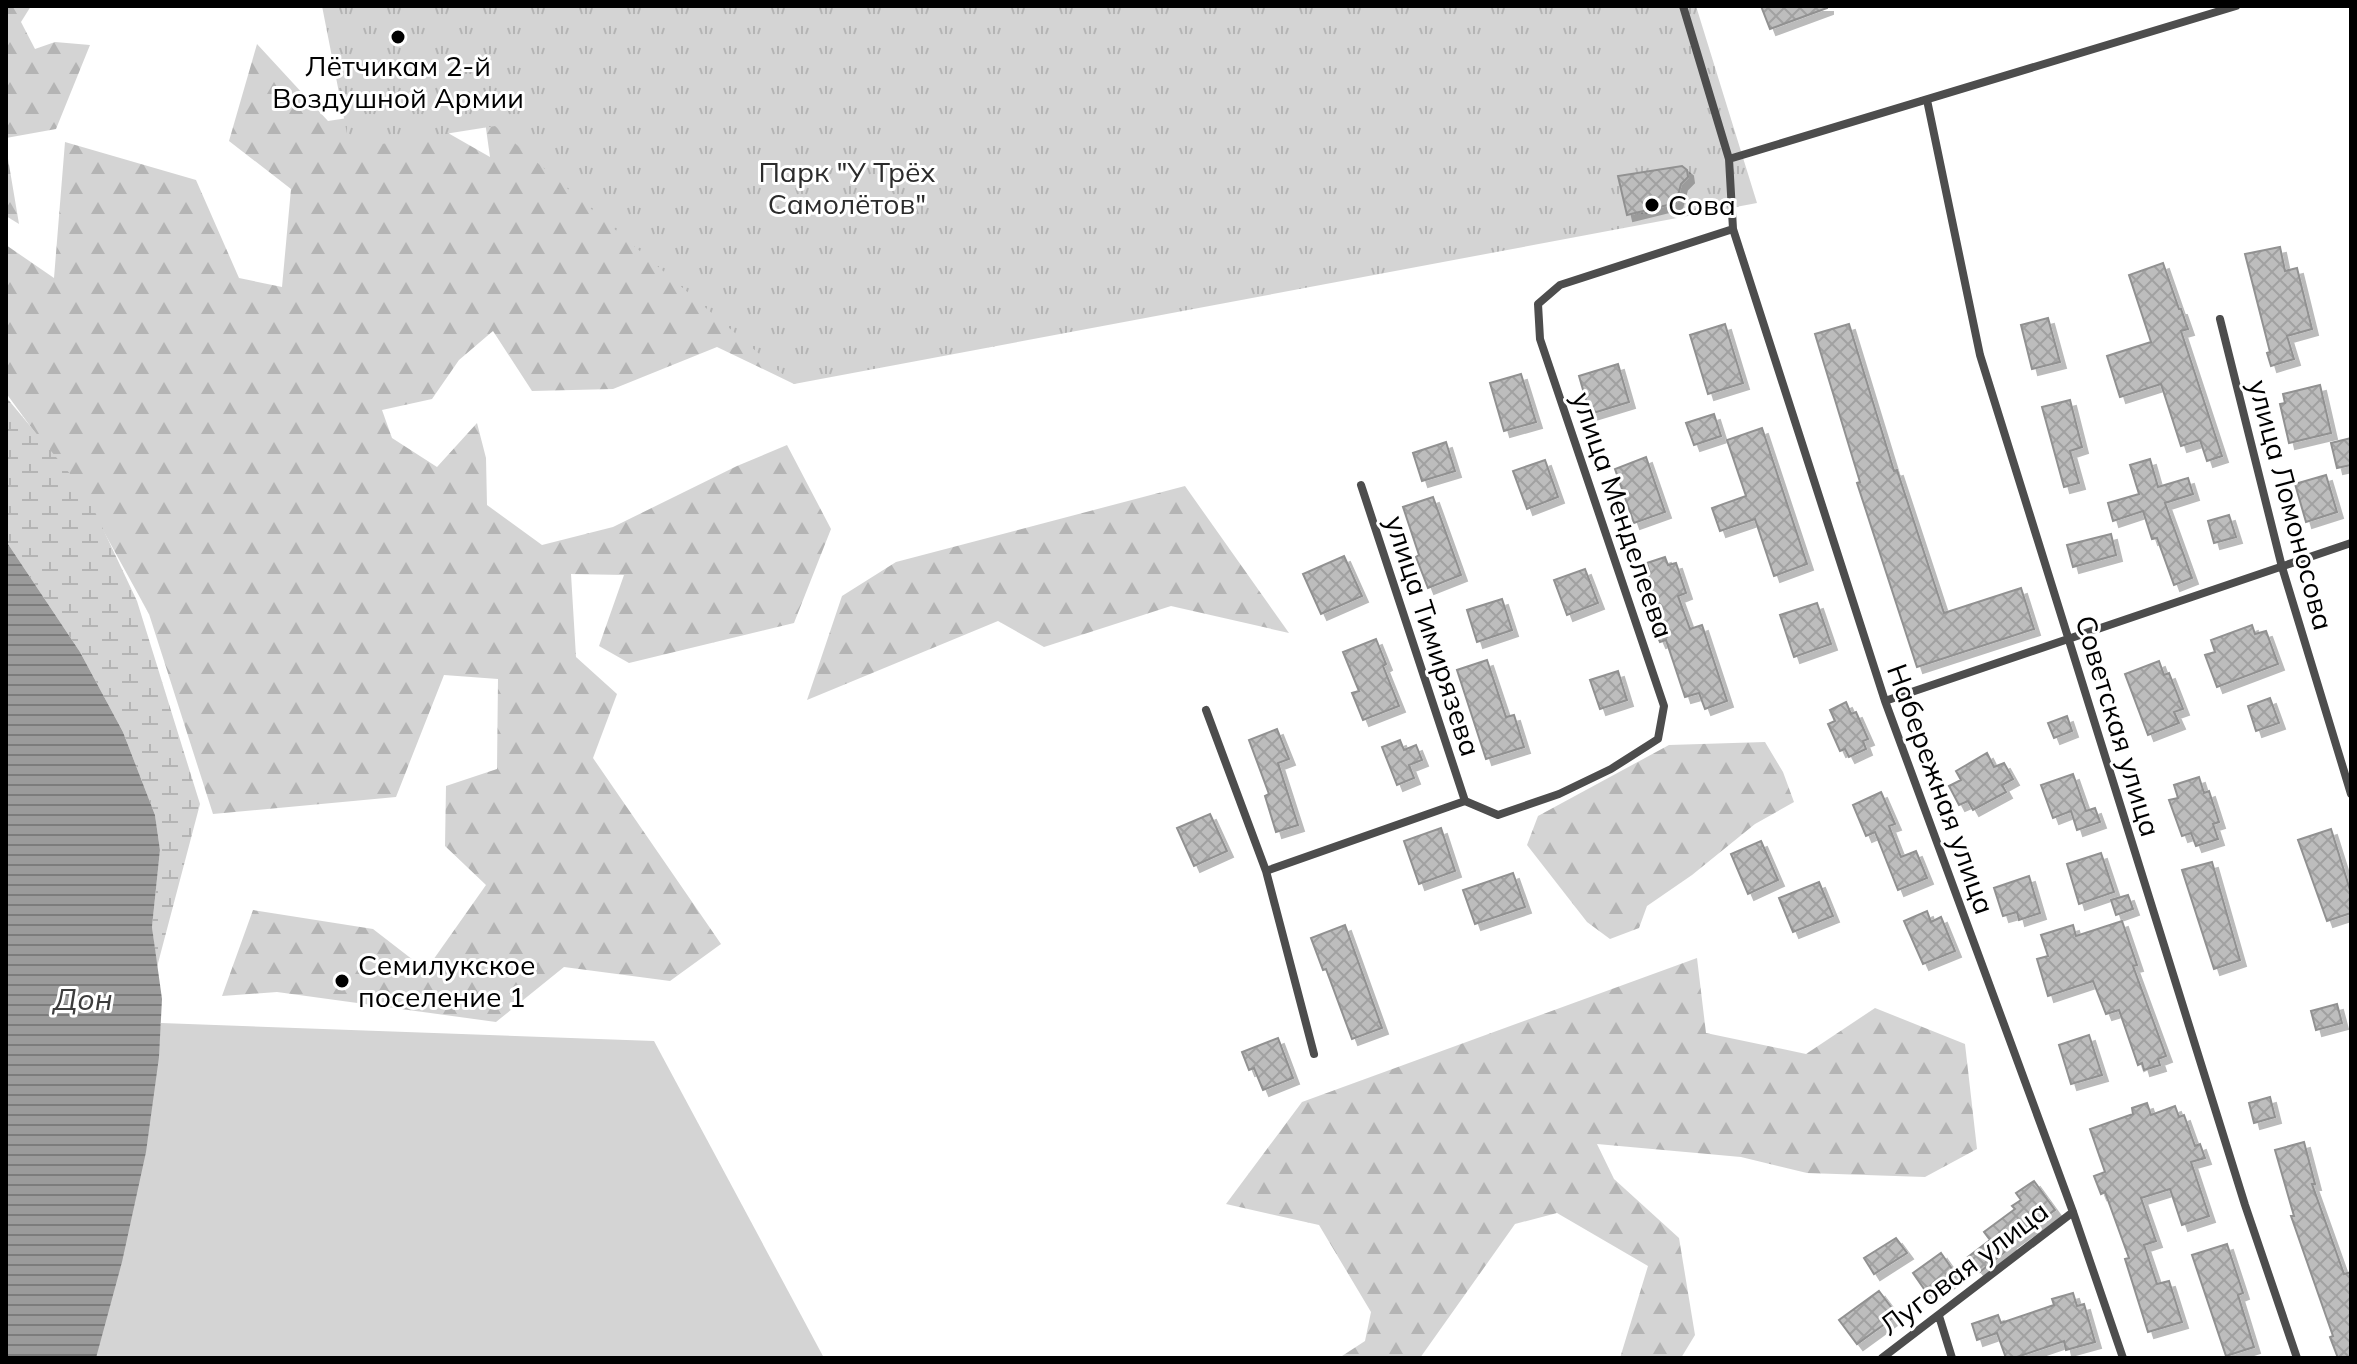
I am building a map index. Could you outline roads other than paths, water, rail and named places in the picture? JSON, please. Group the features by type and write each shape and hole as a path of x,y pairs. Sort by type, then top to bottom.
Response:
{"street":[{"name":"Набережная улица","path":"1683,6 1729,159 1733,229 1885,701 2073,1212 2123,1358"},
{"path":"1729,159 2236,6"},
{"name":"Советская улица","path":"1927,100 1980,355 2245,1205 2297,1358"},
{"name":"улица Менделеева","path":"1465,801 1498,815 1559,794 1611,769 1658,739 1664,706 1540,339 1538,304 1560,285 1733,229"},
{"name":"улица Ломоносова","path":"2220,319 2282,567 2351,794"},
{"name":"улица Тимирязева","path":"1361,485 1465,801"},
{"path":"1885,701 2351,543"},
{"path":"1206,710 1266,871 1314,1054"},
{"path":"1266,871 1465,801"},
{"name":"Луговая улица","path":"1882,1358 2073,1212"},
{"path":"1939,1316 1952,1358"}],"water":[{"name":"Дон","path":"6,541 80,652 123,732 155,815 160,850 152,927 162,999 159,1057 146,1152 122,1262 96,1358 6,1358"}],"place":[{"name":"Лётчикам 2-й Воздушной Армии","path":"398,37"},
{"name":"Сова","path":"1652,205"},
{"name":"Семилукское поселение 1","path":"342,981"}],"park label":[{"name":"Парк \"У Трёх Самолётов\"","path":"847,188"}]}
